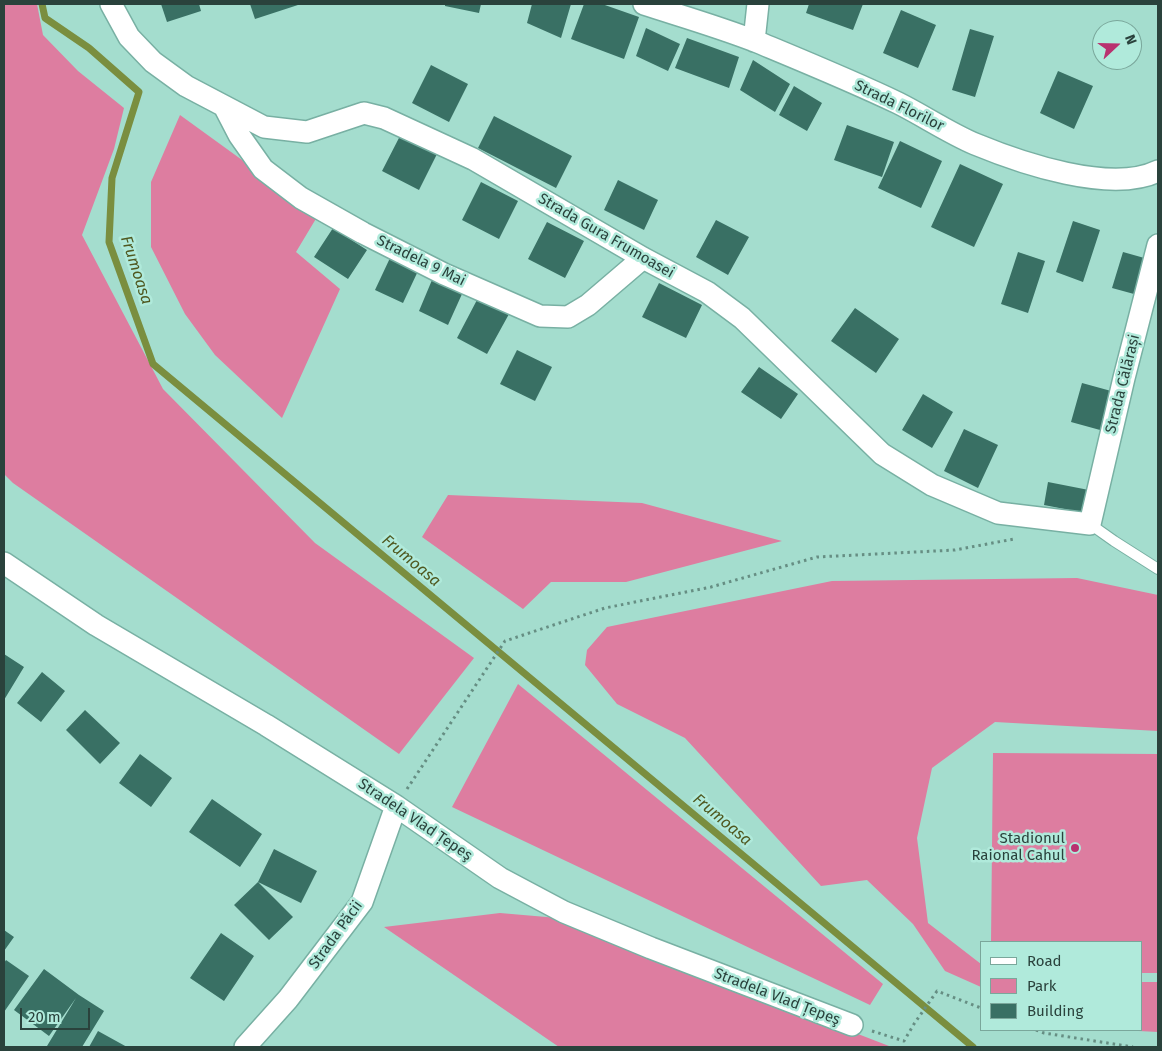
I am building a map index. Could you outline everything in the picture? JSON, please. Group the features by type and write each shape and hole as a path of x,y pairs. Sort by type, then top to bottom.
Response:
{"street":[{"name":"Strada Gura Frumoasei","path":"111,4 129,37 153,62 186,86 264,128 307,132 364,113 384,118 473,159 644,258 707,292 742,318 882,454 932,485 998,512 1090,524"},
{"name":"Strada Florilor","path":"644,4 754,41 898,103 974,143 1014,158 1061,172 1109,180 1147,177 1158,171"},
{"path":"754,41 758,4"},
{"name":"Stradela 9 Mai","path":"225,108 239,135 263,169 301,198 363,233 444,274 540,316 568,317 588,305 644,258"},
{"name":"Strada Călărași","path":"1090,524 1124,378 1158,245"},
{"name":"Stradela Vlad Țepeş","path":"4,563 96,625 266,725 396,806 500,878 564,912 852,1025"},
{"name":"Strada Păcii","path":"245,1047 288,999 362,902 396,806"}],"lane":[{"path":"1090,524 1158,569"}],"path":[{"path":"396,806 505,641 605,608 711,587 817,557 955,550 1023,537"},
{"path":"852,1025 904,1041 938,991 980,1008"},
{"path":"1039,1031 1133,1047"}],"green space":[{"path":"4,4 37,4 43,35 78,71 124,108 114,149 82,235 163,389 315,543 474,658 399,754 13,483 4,474"},
{"path":"180,115 289,194 317,217 296,252 340,289 282,418 215,355 185,314 151,247 151,182"},
{"path":"448,495 642,503 782,541 626,582 551,582 523,609 422,537"},
{"path":"1077,578 1158,595 1158,731 995,722 932,768 917,838 928,923 980,963 980,987 945,971 913,924 867,880 821,886 685,738 617,704 585,665 587,650 607,627 832,581"},
{"path":"518,684 883,984 870,1005 452,807"},
{"name":"Stadionul Raional Cahul","path":"993,753 1158,754 1158,973 1142,973 1142,941 991,941"},
{"path":"500,913 558,918 889,1046 559,1047 384,927"},
{"path":"1142,982 1158,982 1158,1032 1138,1031 1142,1031"}],"building":[{"path":"161,4 199,4 201,11 167,22"},
{"path":"250,4 301,4 255,19"},
{"path":"445,4 481,4 479,13 445,6"},
{"path":"532,4 571,4 561,38 527,23"},
{"path":"584,4 602,4 639,17 624,59 571,39"},
{"path":"809,4 863,4 853,30 806,13"},
{"path":"901,10 936,25 918,68 883,53"},
{"path":"646,28 680,44 668,71 636,56"},
{"path":"970,29 994,36 975,97 952,90"},
{"path":"687,38 739,57 729,88 675,68"},
{"path":"753,60 790,84 775,112 740,90"},
{"path":"431,65 468,84 449,122 412,103"},
{"path":"1058,71 1093,86 1074,129 1040,113"},
{"path":"794,86 822,103 807,131 779,115"},
{"path":"494,116 572,156 556,188 478,148"},
{"path":"847,125 894,142 882,177 834,160"},
{"path":"401,134 438,152 419,190 382,171"},
{"path":"900,141 942,161 921,208 878,188"},
{"path":"960,164 1003,184 974,247 931,227"},
{"path":"618,180 658,200 644,230 604,210"},
{"path":"481,182 518,201 499,239 462,220"},
{"path":"716,220 749,237 728,275 696,257"},
{"path":"1073,221 1100,230 1083,282 1056,272"},
{"path":"547,222 584,241 565,278 528,259"},
{"path":"333,228 367,250 348,279 314,257"},
{"path":"1018,252 1045,261 1028,313 1001,304"},
{"path":"1123,252 1155,261 1145,297 1112,288"},
{"path":"390,258 418,271 403,303 375,290"},
{"path":"432,280 462,294 448,325 419,311"},
{"path":"659,283 702,305 686,338 642,317"},
{"path":"478,298 509,314 487,354 457,338"},
{"path":"855,308 899,339 876,373 831,341"},
{"path":"517,350 552,367 535,401 500,384"},
{"path":"759,367 798,394 781,419 741,392"},
{"path":"1082,383 1122,394 1111,433 1071,422"},
{"path":"923,394 953,412 932,448 902,430"},
{"path":"964,429 998,445 978,488 944,471"},
{"path":"1048,482 1099,492 1095,515 1044,505"},
{"path":"4,654 24,667 4,700"},
{"path":"42,672 65,691 41,722 17,703"},
{"path":"85,710 120,743 100,764 66,730"},
{"path":"140,754 172,778 151,807 119,783"},
{"path":"212,799 262,834 240,867 189,832"},
{"path":"274,849 317,871 301,903 258,882"},
{"path":"258,882 293,917 269,940 234,905"},
{"path":"4,930 14,937 4,951"},
{"path":"221,933 254,956 224,1001 190,978"},
{"path":"6,960 29,976 4,1012 4,963"},
{"path":"44,969 104,1011 82,1047 47,1046 76,998 49,1036 14,1010"},
{"path":"98,1031 127,1047 89,1047"}],"waterway":[{"name":"Frumoasa","path":"42,4 45,18 89,48 139,92 112,178 109,242 153,364 973,1047"}],"place":[{"name":"Stadionul Raional Cahul","path":"1075,848"}]}
